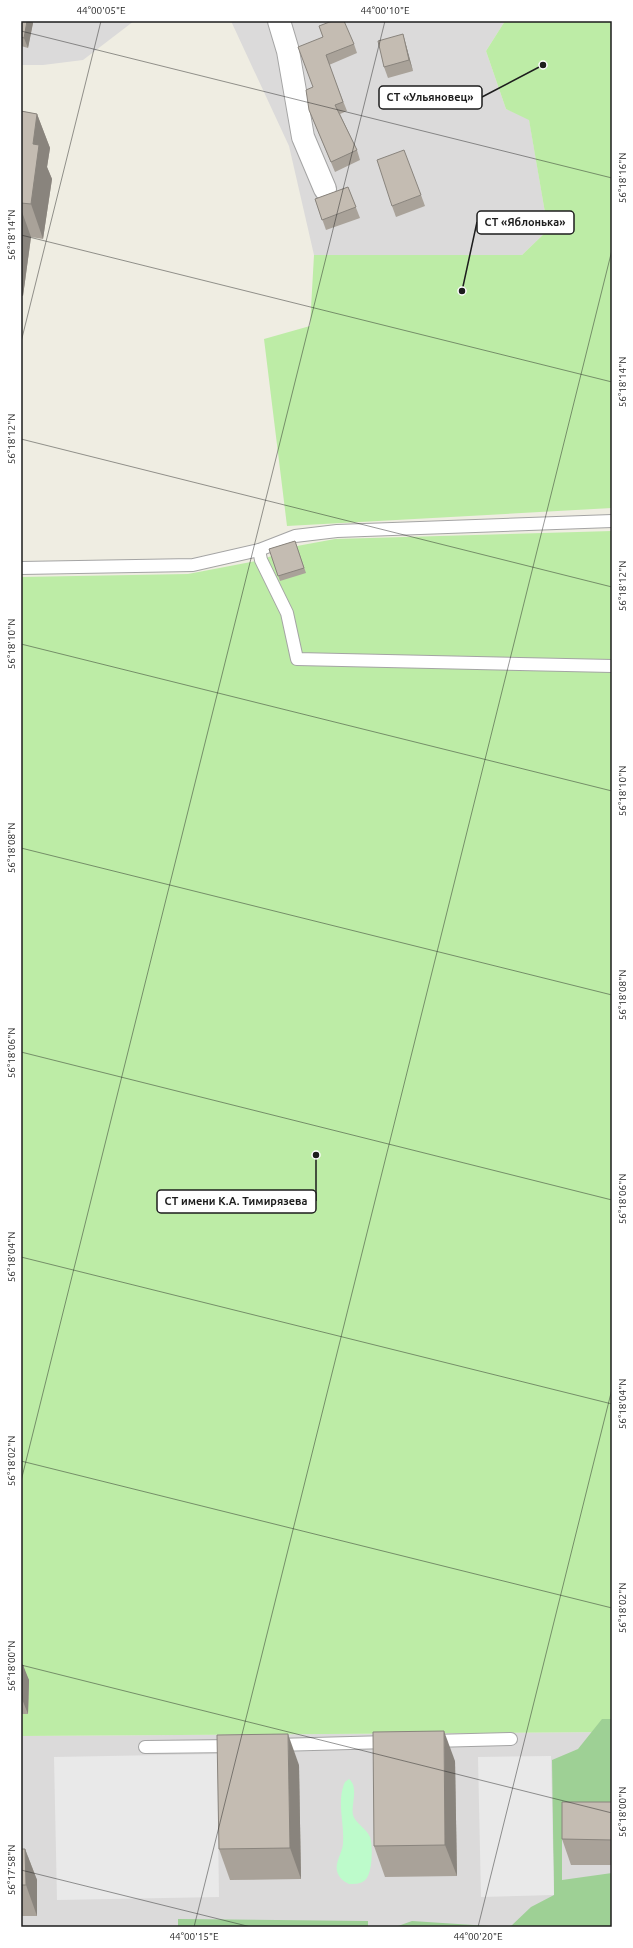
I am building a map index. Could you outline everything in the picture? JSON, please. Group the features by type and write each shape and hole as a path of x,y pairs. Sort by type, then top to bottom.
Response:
{"street":[{"path":"279,21 288,51 303,137 325,189"}],"lane":[{"path":"21,568 193,565 259,550 295,536 338,531 612,521"},
{"path":"259,550 261,560 287,613 297,659 612,666"},
{"path":"417,1741 512,1739"},
{"path":"261,1745 401,1742"},
{"path":"145,1747 246,1745"}],"shaded area":[{"path":"21,21 134,21 83,60 43,65 21,65"},
{"path":"231,21 505,21 486,51 506,109 529,119 548,230 522,255 314,255 289,146"},
{"path":"612,1732 612,1927 21,1927 21,1736"},
{"path":"217,1754 219,1897 57,1900 54,1757"},
{"path":"551,1756 554,1895 481,1897 478,1757"}],"green space":[{"path":"505,21 612,21 612,508 287,526 264,339 310,326 314,255 522,255 548,230 529,120 506,109 486,51"},
{"path":"612,531 612,1732 21,1736 21,577 188,574 261,560 297,546 335,539"},
{"path":"602,1719 612,1719 612,1804 562,1805 562,1880 612,1873 612,1927 510,1927 531,1907 554,1895 552,1760 578,1749"},
{"path":"349,1779 354,1786 354,1818 370,1837 372,1847 371,1867 367,1878 361,1883 353,1884 345,1882 339,1876 337,1871 343,1844 341,1805 342,1789 345,1782"},
{"path":"178,1919 368,1921 368,1927 178,1927"},
{"path":"412,1921 504,1927 398,1926"}],"building":[{"path":"21,21 27,21 24,38 21,37"},
{"path":"332,21 344,21 354,44 326,55 343,102 335,105 357,150 331,162 309,110 306,90 313,87 298,47 323,37 319,26"},
{"path":"403,34 409,60 384,67 378,41"},
{"path":"21,111 37,114 33,144 39,145 31,204 21,203"},
{"path":"404,150 421,195 392,206 377,160"},
{"path":"348,187 356,207 322,220 315,199"},
{"path":"295,541 304,568 278,576 269,549"},
{"path":"21,1665 23,1665 22,1699 21,1699"},
{"path":"444,1731 445,1845 374,1846 373,1732"},
{"path":"288,1734 290,1848 219,1849 217,1735"},
{"path":"562,1802 612,1802 612,1840 562,1839"},
{"path":"21,1849 25,1849 26,1885 21,1885"}],"place":[{"name":"СТ «Ульяновец»","path":"543,65"},
{"name":"СТ «Яблонька»","path":"462,291"},
{"name":"СТ имени К.А. Тимирязева","path":"316,1155"}]}
